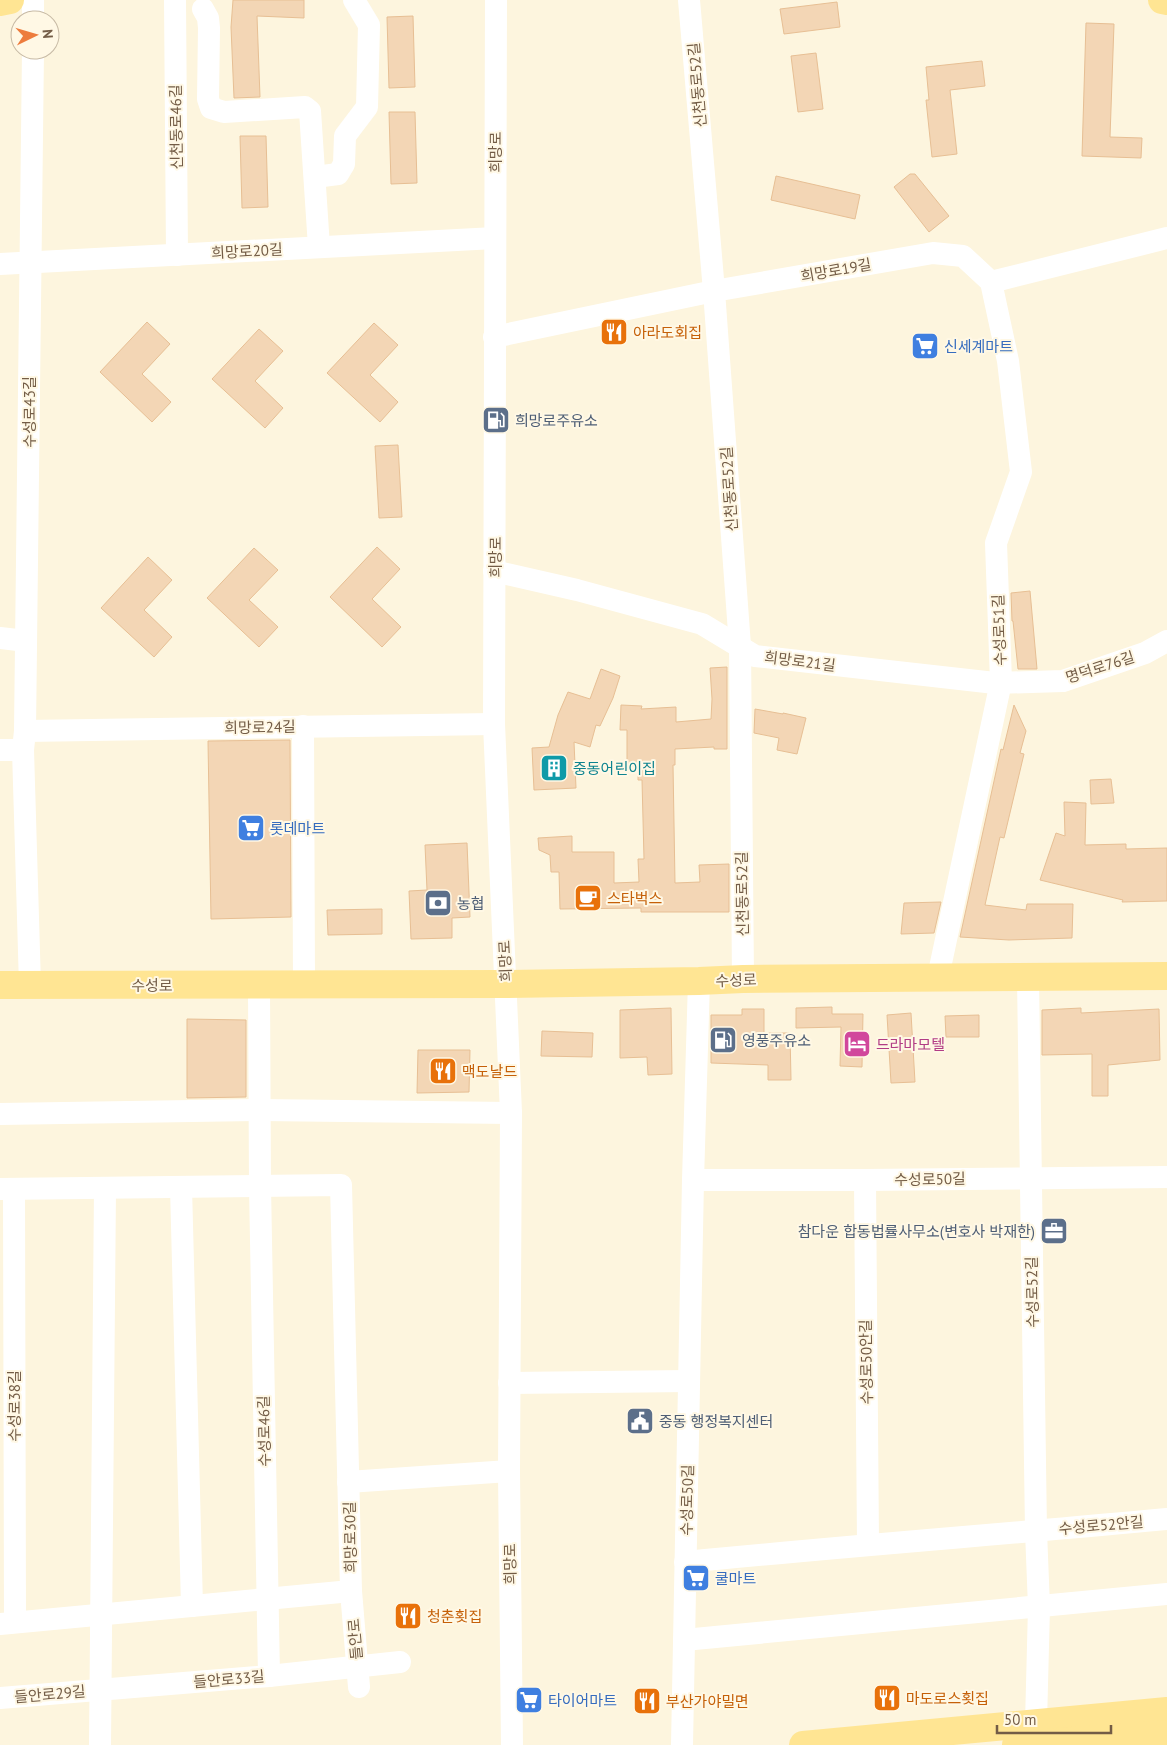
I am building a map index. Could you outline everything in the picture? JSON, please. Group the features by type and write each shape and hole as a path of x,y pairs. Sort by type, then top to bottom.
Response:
{"main road":[{"path":"0,2 10,0"},
{"path":"1162,0 1167,0"},
{"name":"수성로","path":"0,985 506,984 699,982 743,979 1167,976"},
{"path":"803,1745 1167,1711"},
{"path":"1016,1745 1167,1734"}],"street":[{"name":"신천동로46길","path":"175,0 177,255"},
{"path":"315,177 338,174 344,164 345,136 367,107 369,25 354,0"},
{"name":"희망로","path":"496,0 494,724 511,1113 509,1471 512,1745"},
{"name":"신천동로52길","path":"689,0 714,291 740,646 743,979"},
{"path":"204,9 208,18 209,28 208,99 211,108 224,112 305,107 310,112 312,118 319,247"},
{"name":"수성로43길","path":"30,985 24,741 33,60"},
{"name":"희망로20길","path":"0,264 495,238"},
{"path":"991,282 1167,238"},
{"name":"희망로19길","path":"494,337 714,291 933,253 963,256 991,282"},
{"name":"수성로51길","path":"938,977 1001,682 996,543 1021,472 1008,361 991,282"},
{"name":"희망로21길","path":"494,571 577,590 702,624 755,656 986,682 1001,682"},
{"path":"0,638 26,641"},
{"name":"명덕로76길","path":"1001,682 1063,681 1145,653 1167,641"},
{"name":"희망로24길","path":"24,741 303,726 494,724"},
{"path":"303,726 304,985"},
{"path":"0,750 24,741"},
{"name":"수성로52길","path":"1028,977 1036,1531 1039,1607 1036,1723"},
{"name":"수성로50길","path":"682,1745 693,1180 699,982"},
{"name":"수성로46길","path":"258,985 269,1676"},
{"path":"0,1114 261,1110 511,1113"},
{"name":"수성로50길","path":"693,1180 1167,1177"},
{"name":"수성로50안길","path":"865,1180 868,1544"},
{"path":"260,1186 341,1185 348,1482"},
{"name":"수성로38길","path":"8,1623 7,1189 260,1186"},
{"path":"181,1187 192,1606"},
{"path":"100,1745 105,1188"},
{"path":"509,1383 689,1381"},
{"name":"희망로30길","path":"100,1615 351,1591 348,1482 509,1471"},
{"name":"수성로52안길","path":"1036,1531 1167,1519"},
{"path":"685,1562 868,1544 1036,1531"},
{"name":"들안로","path":"351,1591 358,1676"},
{"path":"684,1640 1167,1594"},
{"path":"8,1623 100,1615"},
{"name":"들안로33길","path":"100,1690 269,1676 358,1676 400,1662"},
{"name":"들안로29길","path":"0,1698 100,1690"}],"building":[{"path":"233,0 304,0 304,18 257,16 260,97 234,98 231,27"},
{"path":"837,2 840,27 784,34 780,9"},
{"path":"413,16 415,87 389,88 387,17"},
{"path":"1086,23 1114,24 1110,137 1142,138 1141,158 1082,156"},
{"path":"816,53 823,109 798,112 791,56"},
{"path":"982,61 985,86 950,90 957,154 932,157 926,100 929,100 926,67"},
{"path":"389,112 415,112 417,183 391,184"},
{"path":"240,136 266,136 268,207 242,208"},
{"path":"910,174 915,174 949,216 929,232 894,187"},
{"path":"776,176 860,195 855,219 771,200"},
{"path":"147,322 170,344 142,374 171,402 152,422 100,372"},
{"path":"374,323 398,345 370,375 398,402 380,422 327,373"},
{"path":"259,329 283,351 255,381 283,408 265,428 212,379"},
{"path":"398,445 402,517 379,518 375,446"},
{"path":"377,547 400,569 372,599 401,627 382,647 330,597"},
{"path":"254,548 278,570 249,600 278,627 259,647 207,598"},
{"path":"148,557 172,580 144,610 172,637 154,657 101,608"},
{"path":"1030,591 1037,669 1018,669 1012,621 1011,593"},
{"path":"727,667 727,749 714,749 714,747 675,749 675,765 673,765 675,883 700,882 699,865 729,864 729,912 641,912 641,908 560,909 559,872 551,872 550,855 539,850 538,838 572,836 572,852 614,852 614,883 639,882 638,859 644,859 642,780 638,780 638,766 627,766 627,730 620,730 621,705 642,706 641,709 676,707 676,722 711,719 710,668"},
{"path":"601,669 620,676 613,698 600,726 596,725 590,747 574,742 576,788 534,790 532,748 549,747 558,715 568,692 590,699"},
{"path":"1014,705 1026,731 1020,753 1024,754 1004,838 1000,837 985,905 1026,910 1027,904 1073,904 1072,938 1009,940 960,937 1001,749 1003,750"},
{"path":"755,709 806,718 797,754 777,750 779,738 754,733"},
{"name":"롯데마트","path":"290,740 291,917 211,919 208,741"},
{"path":"1111,779 1114,803 1091,804 1090,780"},
{"path":"1064,802 1086,803 1085,845 1126,844 1126,849 1167,848 1167,901 1122,902 1123,900 1040,880 1056,833 1065,836"},
{"path":"467,843 470,917 452,918 452,938 411,939 409,891 427,890 425,845"},
{"path":"941,902 934,933 901,934 904,903"},
{"path":"382,909 382,934 328,935 327,910"},
{"path":"832,1007 832,1014 863,1014 862,1067 840,1066 841,1027 796,1028 796,1008"},
{"path":"671,1008 672,1074 648,1075 647,1057 620,1058 620,1010"},
{"path":"1081,1008 1081,1013 1159,1009 1160,1060 1108,1065 1108,1096 1092,1096 1092,1054 1042,1055 1042,1010"},
{"path":"742,1009 764,1009 764,1033 790,1033 791,1080 768,1080 768,1065 711,1063 711,1015 742,1015"},
{"path":"911,1013 915,1082 891,1083 887,1015"},
{"path":"979,1015 979,1037 946,1037 945,1016"},
{"path":"187,1019 246,1020 246,1097 187,1098"},
{"path":"542,1031 593,1033 592,1057 541,1056"},
{"name":"맥도날드","path":"418,1050 470,1050 469,1092 417,1093"}],"place":[{"name":"아라도회집","path":"614,332"},
{"name":"신세계마트","path":"925,346"},
{"name":"희망로주유소","path":"496,420"},
{"name":"중동어린이집","path":"554,768"},
{"name":"롯데마트","path":"251,828"},
{"name":"스타벅스","path":"588,898"},
{"name":"농협","path":"438,903"},
{"name":"영풍주유소","path":"723,1040"},
{"name":"드라마모텔","path":"857,1044"},
{"name":"맥도날드","path":"443,1071"},
{"name":"참다운 합동법률사무소(변호사 박재한)","path":"1054,1231"},
{"name":"중동 행정복지센터","path":"640,1421"},
{"name":"쿨마트","path":"696,1578"},
{"name":"청춘횟집","path":"408,1616"},
{"name":"마도로스횟집","path":"887,1698"},
{"name":"타이어마트","path":"529,1700"},
{"name":"부산가야밀면","path":"647,1701"}]}
